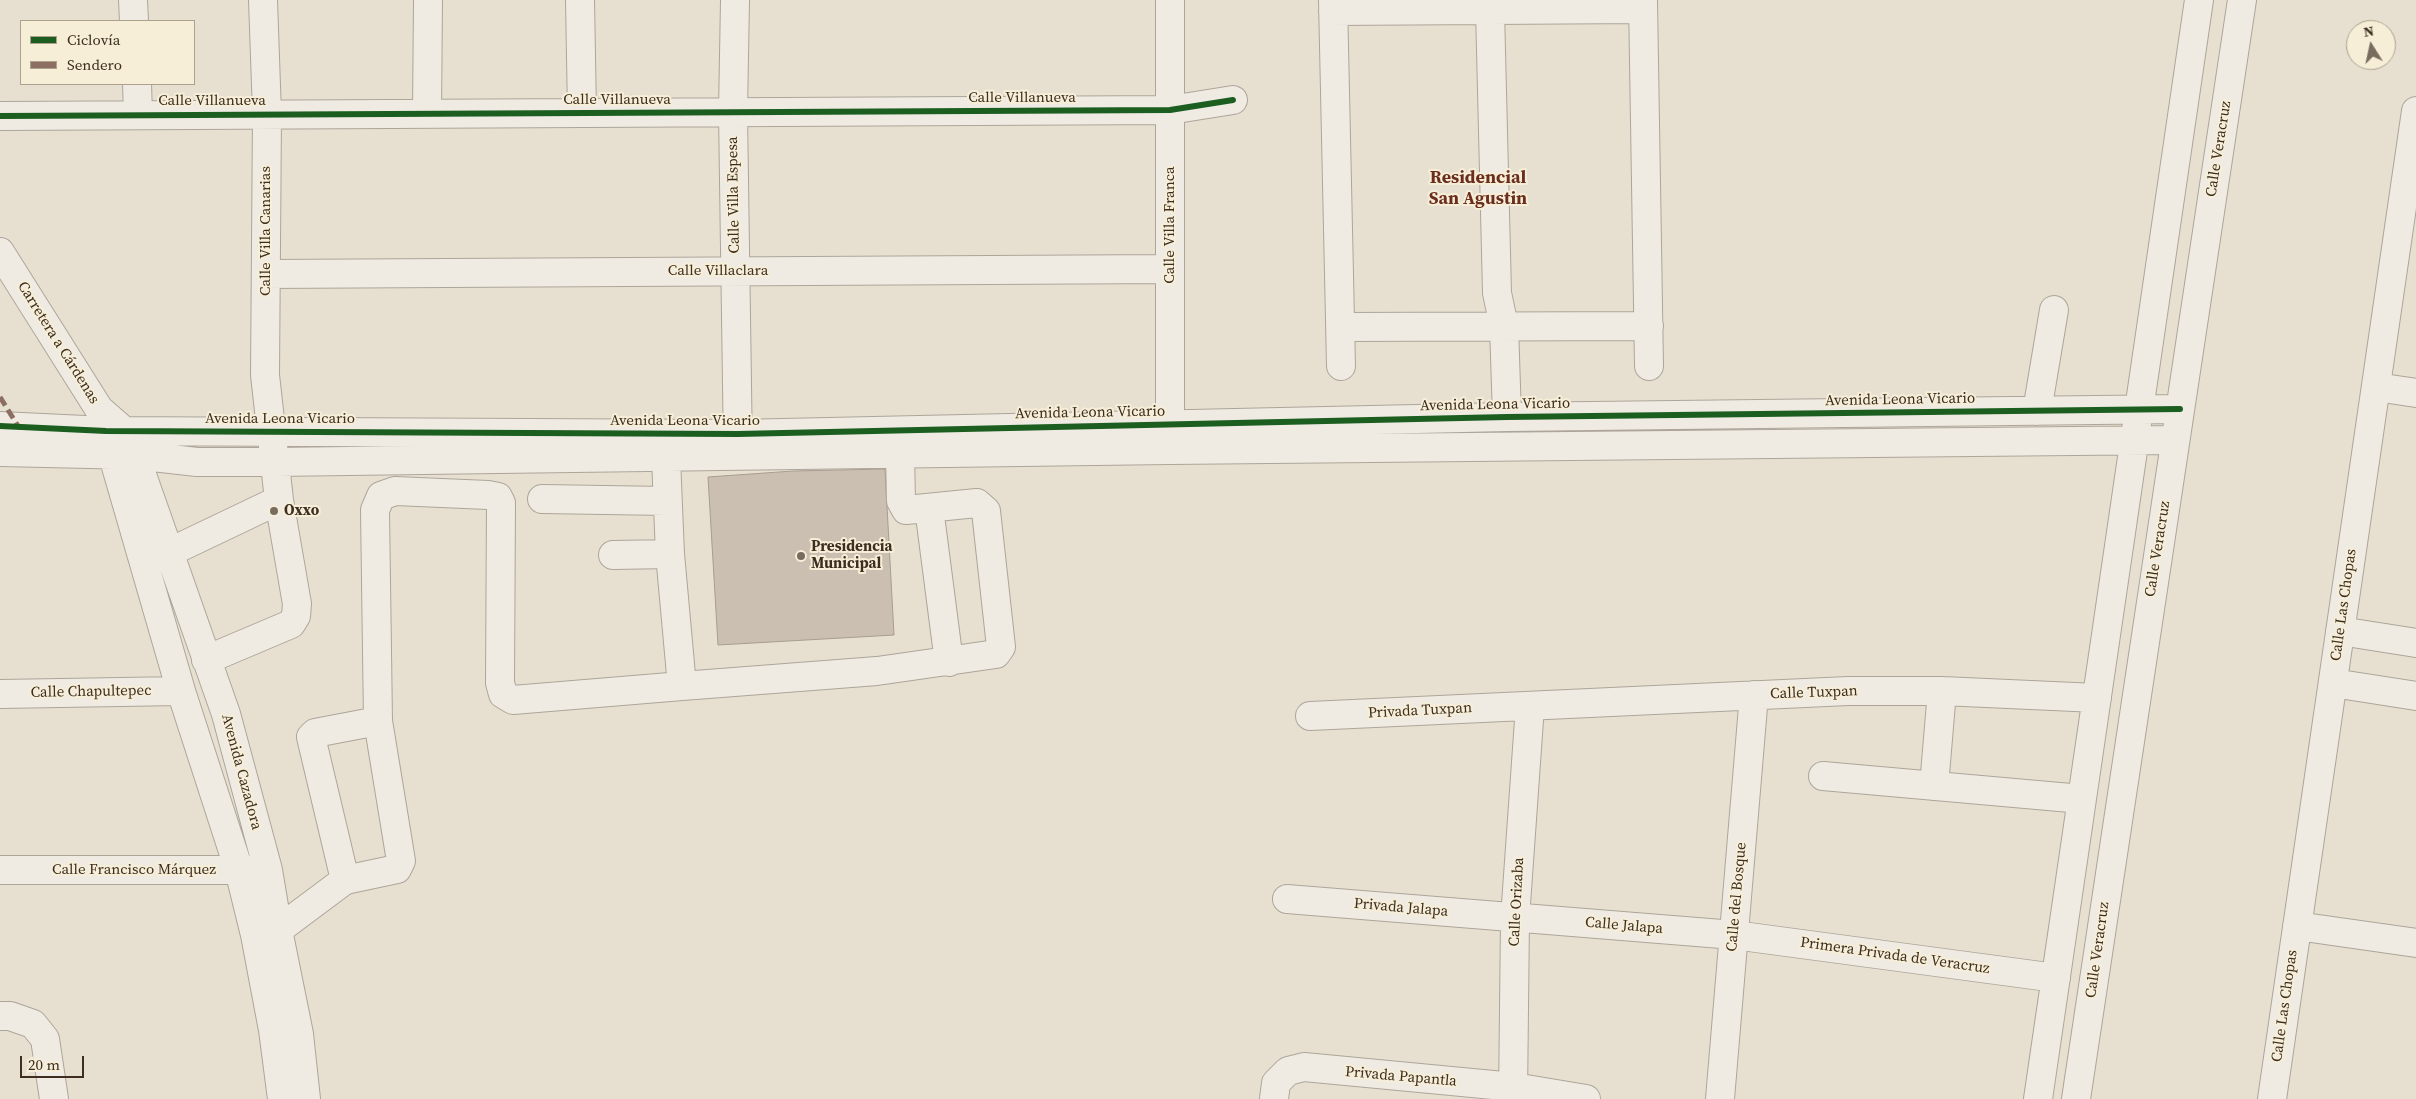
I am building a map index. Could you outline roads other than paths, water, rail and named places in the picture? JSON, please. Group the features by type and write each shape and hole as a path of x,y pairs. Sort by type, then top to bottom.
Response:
{"street":[{"path":"133,0 134,20"},
{"name":"Calle Villa Canarias","path":"206,660 291,624 296,616 297,604 279,500 265,375 267,114 263,0"},
{"path":"428,0 428,113"},
{"path":"580,0 582,112"},
{"name":"Calle Villa Espesa","path":"735,0 733,112 738,446"},
{"name":"Calle Villa Franca","path":"1170,0 1170,437"},
{"path":"2038,1099 2199,0"},
{"name":"Calle Veracruz","path":"2076,1099 2242,0"},
{"path":"1341,366 1333,6 1490,10 1643,5 1649,366"},
{"path":"1490,10 1497,293 1497,417"},
{"path":"137,85 138,114"},
{"name":"Calle Villanueva","path":"0,116 1170,110 1233,100"},
{"name":"Calle Las Chopas","path":"2272,1099 2376,387 2413,156 2416,111"},
{"name":"Carretera a Cárdenas","path":"0,252 115,436"},
{"name":"Calle Villaclara","path":"266,274 1170,269"},
{"path":"2037,411 2054,310"},
{"path":"1341,327 1649,326"},
{"path":"2376,387 2416,393"},
{"name":"Avenida Leona Vicario","path":"0,452 115,436 272,431 738,446 900,454 1497,417 2180,409"},
{"name":"Avenida Leona Vicario","path":"0,426 115,436 197,462 666,458 738,446 1170,437 2175,440"},
{"name":"Avenida Cazadora","path":"115,436 137,500 181,691 239,870 266,933 299,1034 306,1099"},
{"path":"266,933 344,880 397,869 401,861 378,721 374,510 380,496 394,491 488,495 498,498 501,503 500,683 503,694 513,700 877,671 996,654 1001,647 986,511 977,503 906,510 902,506 900,454"},
{"path":"666,458 670,554 682,686"},
{"path":"542,499 667,501"},
{"name":"Avenida Cazadora","path":"137,500 168,553 226,714 268,870 266,933 272,1030 282,1099"},
{"path":"168,553 279,500"},
{"path":"928,508 949,662"},
{"path":"613,555 670,554"},
{"path":"2340,631 2416,643"},
{"path":"2103,651 2142,655"},
{"path":"2333,683 2416,696"},
{"path":"1934,786 1942,690"},
{"name":"Calle Tuxpan","path":"1530,706 1848,691 1942,690 2097,698"},
{"name":"Calle Chapultepec","path":"0,694 181,691"},
{"name":"Calle del Bosque","path":"1720,1099 1754,695"},
{"name":"Privada Tuxpan","path":"1310,716 1530,706"},
{"name":"Calle Orizaba","path":"1513,1093 1515,918 1530,706"},
{"path":"344,880 311,737 315,732 378,721"},
{"path":"1823,776 2082,798"},
{"name":"Calle Francisco Márquez","path":"0,870 268,870"},
{"name":"Privada Jalapa","path":"1287,899 1515,918"},
{"name":"Calle Jalapa","path":"1515,918 1734,935"},
{"path":"2297,926 2416,943"},
{"name":"Primera Privada de Veracruz","path":"1734,935 2056,978"},
{"path":"0,1016 10,1016 33,1024 46,1039 54,1099"},
{"name":"Privada Papantla","path":"1274,1099 1276,1083 1288,1071 1304,1067 1513,1093 1586,1099"}],"place":[{"name":"Oxxo","path":"274,511"},
{"name":"Presidencia Municipal","path":"801,556"}],"district":[{"name":"Residencial San Agustin","path":"1478,188"}]}
